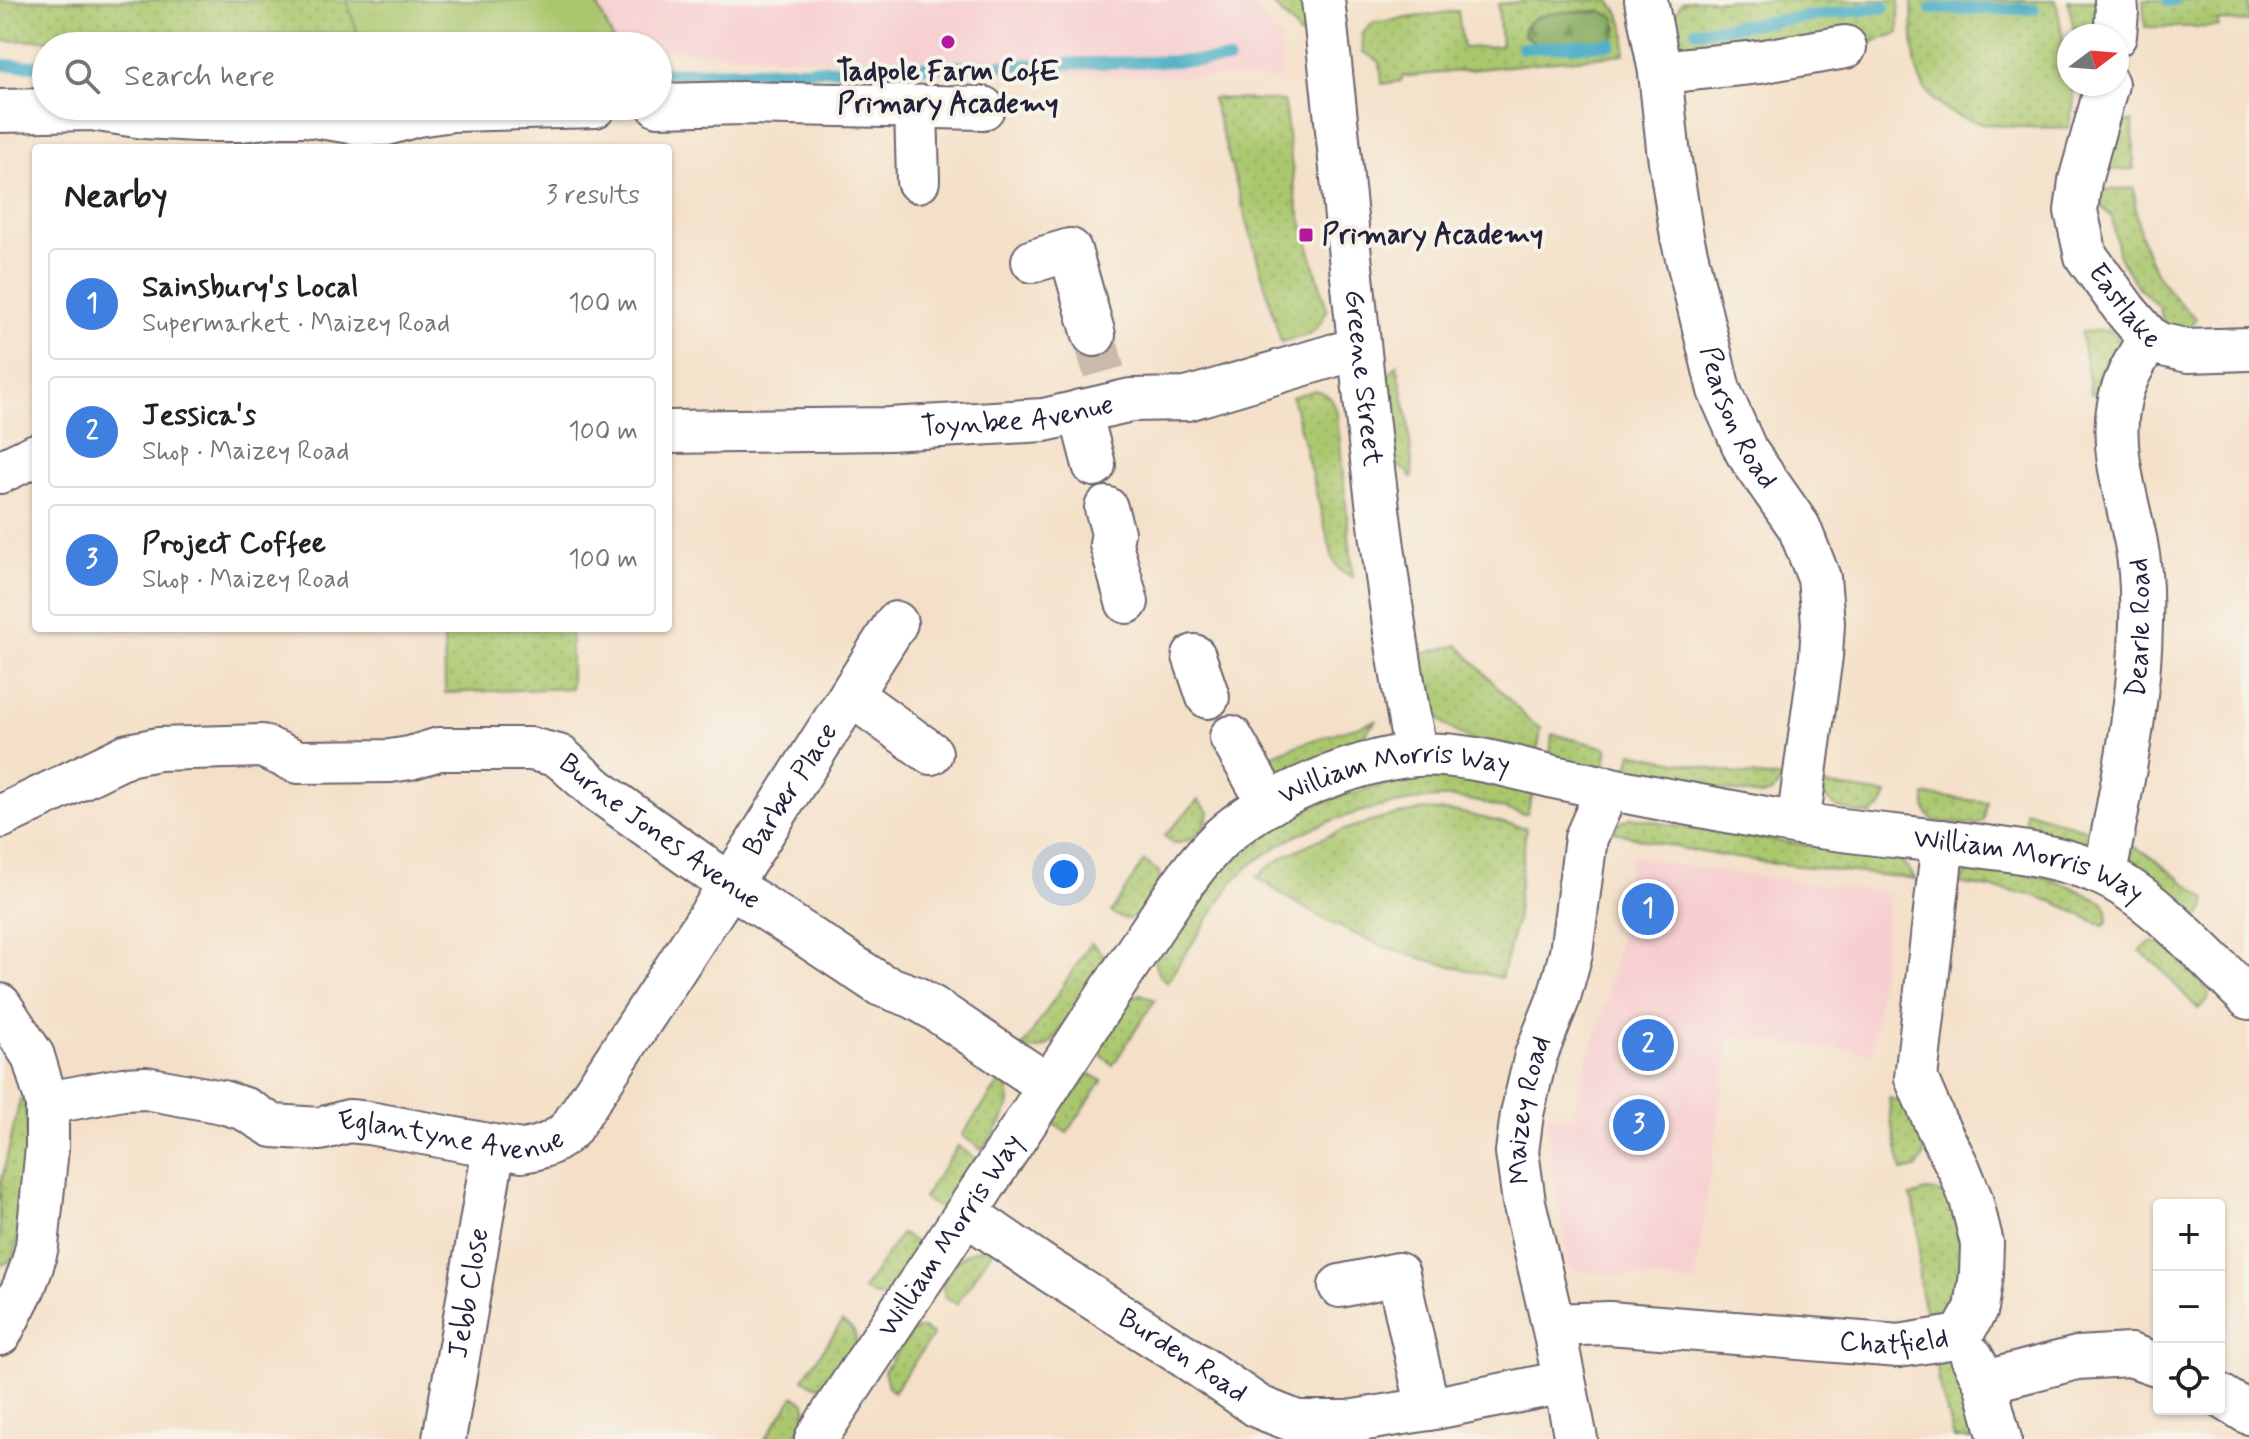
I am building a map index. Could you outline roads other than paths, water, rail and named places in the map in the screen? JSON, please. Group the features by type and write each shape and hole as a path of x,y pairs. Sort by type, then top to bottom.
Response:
{"street":[{"name":"Greene Street","path":"1323,0 1359,349 1389,594 1416,755"},
{"name":"Pearson Road","path":"1646,0 1660,72 1682,237 1719,390 1746,451 1799,527 1819,578 1823,623 1821,656 1798,824"},
{"path":"2116,0 2116,24"},
{"path":"1660,72 1759,62 1845,47"},
{"name":"Eastlake","path":"2104,96 2080,181 2076,211 2086,256 2126,311 2149,338 2159,344 2188,351 2249,349"},
{"path":"672,105 744,103 983,108"},
{"path":"916,108 918,181"},
{"path":"0,111 32,110"},
{"path":"197,120 242,120"},
{"path":"337,120 365,136 400,120"},
{"path":"1033,261 1070,250 1098,381 1094,465"},
{"name":"Dearle Road","path":"2105,875 2132,729 2141,648 2140,569 2117,446 2116,424 2123,387 2149,338"},
{"name":"Toynbee Avenue","path":"672,432 889,429 1044,420 1098,381 1131,400 1187,399 1359,349"},
{"path":"0,472 32,457"},
{"path":"1106,508 1113,533 1111,544 1127,602"},
{"name":"Barber Place","path":"730,885 896,623"},
{"path":"1194,656 1208,697"},
{"name":"Barber Place","path":"851,695 931,753"},
{"path":"1231,737 1269,804"},
{"name":"Burne Jones Avenue","path":"0,817 128,755 158,749 262,746 298,762 390,761 439,749 531,749 559,756 596,789 730,885 881,985 933,1008 1049,1086"},
{"name":"William Morris Way","path":"816,1439 1187,876 1225,834 1246,818 1289,794 1366,765 1416,755 1483,761 1798,824 1943,841 2067,862 2105,875 2158,911 2249,998"},
{"name":"Maizey Road","path":"1576,1439 1524,1202 1517,1152 1536,1055 1559,997 1571,953 1586,838 1608,788"},
{"name":"Chatfield","path":"1553,1325 1609,1323 1899,1346 1961,1336 1976,1309 1982,1243 1971,1199 1916,1078 1943,841"},
{"name":"Eglantyne Avenue","path":"47,1103 146,1088 222,1102 245,1109 273,1126 320,1129 349,1121 494,1147 521,1151 535,1149 561,1138 570,1129 730,885"},
{"path":"0,1005 33,1056 47,1103 47,1148 37,1246 12,1285 0,1334"},
{"name":"Jebb Close","path":"444,1439 494,1147"},
{"name":"Burden Road","path":"967,1214 1183,1355 1256,1423 1348,1422 1564,1382"},
{"path":"1340,1286 1398,1274 1428,1409"},
{"path":"1961,1336 1985,1382 2000,1439"},
{"path":"1985,1382 2077,1358 2130,1355 2153,1363"},
{"path":"2225,1399 2249,1413"}],"waterway":[{"path":"2168,1 2174,0"},
{"path":"1696,31 1884,7"},
{"path":"1931,9 2034,9"},
{"path":"1522,48 1611,44"},
{"path":"672,73 1228,60"},
{"path":"0,65 32,66"}],"tunnel":[{"path":"1094,335 1104,372"}],"place":[{"name":"Tadpole Farm CofE Primary Academy","path":"948,42"},
{"name":"Primary Academy","path":"1306,235"},
{"name":"Sainsbury's Local","path":"1648,909"},
{"name":"Jessica's","path":"1648,1045"},
{"name":"Project Coffee","path":"1639,1125"}]}
